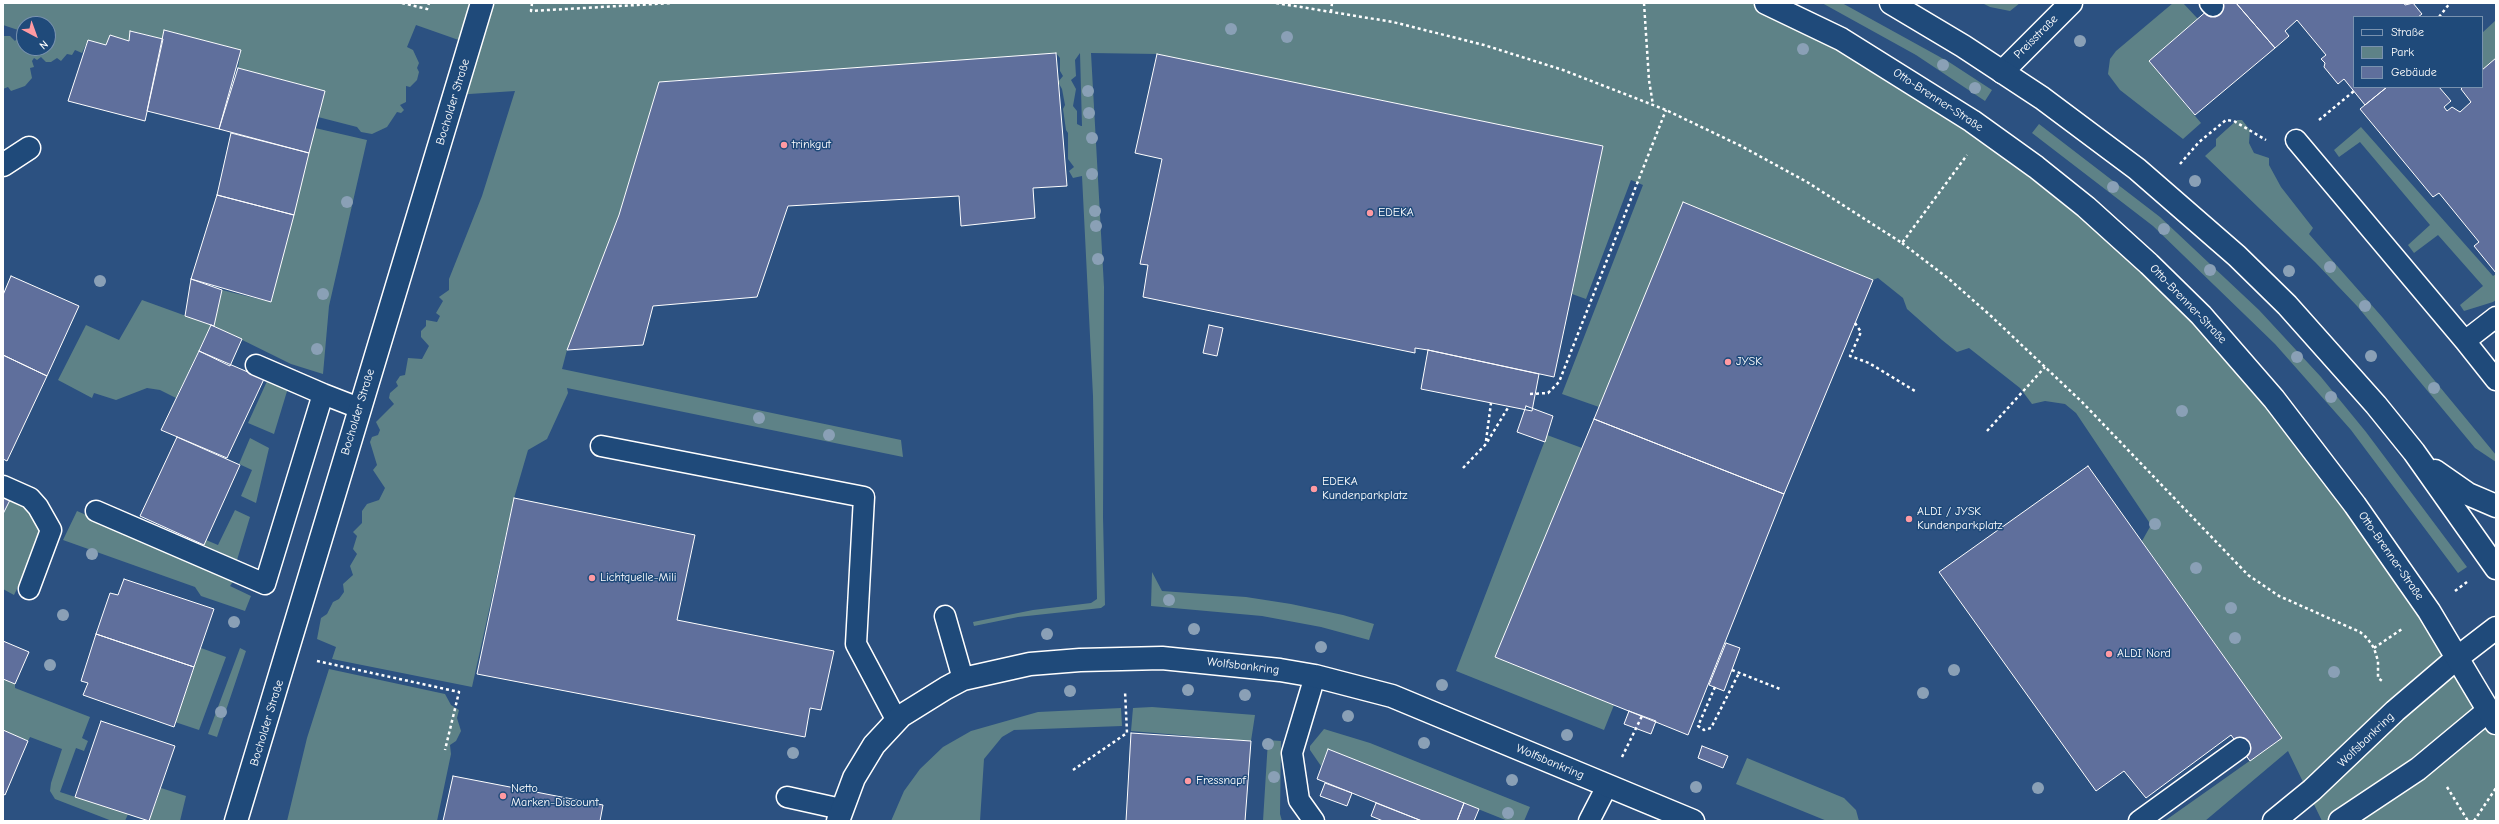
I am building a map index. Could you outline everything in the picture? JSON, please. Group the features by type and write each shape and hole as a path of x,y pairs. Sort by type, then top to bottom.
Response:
{"street":[{"name":"Bocholder Straße","path":"236,821 288,655 359,408 482,3"},
{"name":"Otto-Brenner-Straße","path":"1766,3 1841,40 1932,95 1985,131 2086,207 2149,264 2220,334 2274,399 2332,474 2418,595 2457,658 2494,712"},
{"path":"1891,3 1935,28 2002,72 2109,147 2159,187 2221,241 2287,305 2353,378 2414,452 2496,568"},
{"name":"Preisstraße","path":"2002,72 2071,3"},
{"path":"3,165 29,148"},
{"path":"2414,452 2452,484 2483,502 2496,506"},
{"name":"Wolfsbankring","path":"2274,821 2322,781 2405,702 2457,658 2496,628"},
{"name":"Wolfsbankring","path":"840,815 864,759 887,729 933,695 964,680 1030,664 1124,659 1207,661 1315,676 1392,696 1692,821"},
{"path":"2340,821 2418,769 2494,712"}],"lane":[{"path":"2296,140 2496,380"},
{"path":"2465,341 2496,317"},
{"path":"256,365 359,408"},
{"path":"96,511 265,584 323,394"},
{"path":"601,446 864,497 856,644 897,721"},
{"path":"3,486 30,498 38,507 51,530 28,589"},
{"path":"945,616 964,680"},
{"path":"1314,821 1299,800 1292,753 1315,676"},
{"path":"2139,821 2240,748"},
{"path":"1589,821 1607,786"},
{"path":"787,797 840,815"}],"path":[{"path":"402,3 427,9 429,3"},
{"path":"532,3 531,11 672,3"},
{"path":"1276,3 1393,22 1484,45 1563,70 1666,110 1741,146 1807,182 1902,243 1955,284 2045,367 2124,444 2248,575 2279,596 2360,632 2367,638 2374,648 2378,661 2378,678 2405,702"},
{"path":"1331,12 1332,3"},
{"path":"1644,3 1648,80 1653,105"},
{"path":"2440,16 2450,3"},
{"path":"2159,187 2199,142 2226,120 2234,121 2259,137 2286,143 2296,140 2354,91"},
{"path":"1530,394 1548,393 1559,382 1666,110"},
{"path":"1902,243 1985,131"},
{"path":"1855,323 1861,332 1850,356 1869,363 1915,391"},
{"path":"1987,431 2045,367"},
{"path":"1486,444 1491,403"},
{"path":"1463,468 1486,444 1509,406"},
{"path":"288,655 459,692 445,750"},
{"path":"1732,670 1780,689"},
{"path":"1715,687 1699,722 1698,726 1704,730 1712,728 1739,673"},
{"path":"1073,770 1127,733 1126,708"},
{"path":"1630,740 1642,716"},
{"path":"2474,821 2496,788"}],"green space":[{"path":"3,3 1766,3 2036,167 2249,368 2496,723 2496,821 2322,821 2288,751 2205,821 2166,820 2282,738 2142,541 2151,525 2076,413 2065,404 2045,401 2032,404 2020,388 1969,348 1957,352 1942,340 1907,309 1903,298 1878,278 1873,280 1683,203 1599,407 1562,394 1643,185 1631,180 1586,299 1572,294 1603,146 1157,54 1091,53 1104,287 1103,517 1105,605 1101,608 1018,617 974,626 973,622 1033,610 1091,603 1097,599 1093,396 1082,176 1073,178 1069,171 1074,167 1068,159 1068,133 1066,130 1063,109 1065,105 1062,89 1058,82 1063,76 1060,71 1060,58 1056,53 744,76 728,82 721,77 708,78 702,84 695,79 659,82 619,215 567,350 562,369 901,440 903,457 567,388 568,393 547,439 528,450 514,498 472,687 332,659 336,647 317,639 321,618 327,614 333,602 339,599 344,592 343,584 353,575 350,566 357,554 353,549 357,536 353,532 362,523 362,511 367,504 379,500 385,488 373,470 377,465 370,442 372,437 378,435 380,430 376,422 394,404 389,398 390,393 398,386 396,382 400,376 405,375 408,358 422,359 429,346 421,337 421,331 426,326 426,320 437,322 440,316 436,313 443,301 439,297 449,290 449,279 482,196 515,91 454,95 470,44 416,25 407,47 413,50 419,63 417,68 419,72 417,80 410,87 406,86 406,102 400,105 404,110 401,113 397,112 387,127 372,134 361,132 357,127 318,117 325,91 238,68 241,50 164,30 163,39 131,31 129,41 110,35 106,45 88,40 82,53 75,50 72,55 67,54 61,61 57,58 51,62 46,62 41,57 37,60 34,58 32,61 34,67 30,68 32,78 25,86 11,91 8,87 3,89 3,33 4,36 10,36 15,41 16,40 16,56 56,56 56,16 16,16 16,29 3,25","holes":["1080,53 1081,126 1077,124 1077,111 1073,106 1076,89 1071,80 1076,76 1075,60"]},
{"path":"1822,3 1842,3 1949,62 1992,90 1985,101 1916,55"},
{"path":"1982,3 2020,3 2010,11 1990,7"},
{"path":"2173,3 2183,3 2198,19 2149,61 2201,123 2183,139 2120,90 2108,74 2110,59 2116,51"},
{"path":"2496,20 2496,59 2483,70 2483,32"},
{"path":"2237,120 2242,120 2250,130 2249,143 2254,153 2269,158 2269,165 2281,187 2313,228 2309,234 2383,318 2496,455 2496,462 2475,448 2357,306 2315,262 2205,156 2216,146 2216,139"},
{"path":"2039,124 2160,217 2259,310 2321,377 2366,432 2467,567 2458,573 2351,430 2275,344 2153,226 2032,133"},
{"path":"2361,127 2493,276 2496,274 2496,300 2464,311 2460,305 2483,286 2438,235 2414,253 2408,245 2430,225 2360,142 2339,157 2334,150"},
{"path":"315,128 367,140 329,306 323,374 291,364 214,326 222,290 271,302"},
{"path":"142,300 211,325 176,398 160,390 147,388 116,400 94,393 92,398 58,380 86,325 119,340"},
{"path":"268,379 288,388 274,434 248,423"},
{"path":"1547,435 1582,448 1495,657 1614,705 1604,730 1456,671"},
{"path":"250,438 269,448 256,503 241,496 252,470 239,464"},
{"path":"10,500 32,510 40,529 38,546 14,595 3,589 3,515"},
{"path":"235,510 250,517 237,560 204,545 206,540 218,545"},
{"path":"77,511 235,579 230,586 251,596 245,611 201,596 195,587 63,540"},
{"path":"1152,572 1162,591 1246,597 1291,604 1343,615 1374,624 1369,640 1321,627 1262,616 1151,606"},
{"path":"201,648 226,657 199,730 175,722"},
{"path":"240,648 246,651 217,737 208,734"},
{"path":"329,669 445,694 451,705 459,710 457,718 461,731 456,741 450,745 451,754 437,821 287,821 307,738"},
{"path":"3,679 15,684 15,688 90,717 82,738 88,741 84,751 76,748 60,792 128,814 125,821 112,821 55,799 50,791 51,783 62,749 30,737 28,741 3,730"},
{"path":"1152,707 1255,715 1251,741 1131,731 1133,708"},
{"path":"1121,708 1122,726 1014,730 1002,737 984,759 980,821 891,821 904,791 920,769 943,747 971,731 1038,712"},
{"path":"1324,729 1370,743 1530,807 1524,821 1508,821 1328,749 1321,766 1310,750 1310,746"},
{"path":"1268,740 1281,741 1280,814 1282,821 1263,821"},
{"path":"1747,758 1844,798 1856,810 1859,821 1827,821 1736,784"},
{"path":"161,788 186,796 180,821 149,821"}],"building":[{"path":"2216,3 2236,3 2275,48 2195,115 2149,61"},
{"path":"2236,3 2404,3 2405,5 2413,3 2422,14 2419,16 2353,16 2353,88 2386,88 2365,105 2344,79 2338,84 2324,67 2325,63 2321,59 2326,55 2297,20 2285,31 2289,36 2275,48"},
{"path":"164,30 241,50 219,129 147,111"},
{"path":"130,31 163,39 145,121 68,101 88,40 106,45 110,35 129,41"},
{"path":"1056,53 1067,186 1033,188 1035,218 961,226 959,196 788,206 757,297 653,306 643,345 567,350 619,215 659,82"},
{"name":"EDEKA","path":"1157,54 1603,146 1554,377 1428,350 1415,348 1415,353 1143,297 1148,265 1140,264 1162,159 1135,153"},
{"path":"2496,58 2496,273 2474,246 2479,242 2439,193 2433,197 2360,109 2386,88 2440,88 2451,101 2444,107 2447,111 2452,107 2460,112 2471,102 2461,89 2483,88 2483,69"},
{"path":"238,68 325,91 309,153 219,129"},
{"path":"231,133 309,153 294,215 217,195"},
{"path":"217,195 294,215 271,302 191,279"},
{"name":"JYSK","path":"1683,202 1873,280 1784,494 1594,419"},
{"path":"11,276 79,306 47,376 3,355 3,295"},
{"path":"191,279 222,290 214,326 185,316"},
{"path":"211,325 242,339 230,366 199,351"},
{"path":"1209,325 1223,328 1217,356 1203,353"},
{"path":"1428,350 1539,374 1532,411 1421,389"},
{"path":"199,351 264,379 227,458 161,430"},
{"path":"3,355 47,376 7,461 3,459"},
{"path":"1526,406 1553,416 1545,442 1517,432"},
{"path":"1594,419 1784,494 1688,735 1495,657"},
{"path":"177,437 240,465 204,545 140,516"},
{"name":"ALDI Nord","path":"2088,466 2282,738 2250,761 2231,735 2146,798 2124,771 2096,791 1939,572"},
{"path":"3,496 10,500 3,514"},
{"name":"Lichtquelle-Mili","path":"514,498 695,535 677,620 834,651 821,710 810,708 805,737 477,674"},
{"path":"124,579 214,609 194,667 96,634 110,593 118,595"},
{"path":"96,634 194,667 174,727 83,695 88,683 81,681"},
{"path":"3,641 29,652 15,684 3,679"},
{"path":"1726,643 1740,648 1724,691 1709,685"},
{"path":"1629,711 1656,721 1651,734 1624,724"},
{"path":"101,721 175,746 149,821 75,797"},
{"path":"3,730 28,741 5,795 3,794"},
{"name":"Fressnapf","path":"1131,733 1251,741 1245,821 1126,821"},
{"path":"1702,746 1728,756 1723,768 1698,758"},
{"path":"1328,749 1464,803 1457,821 1422,821 1317,779"},
{"name":"Netto Marken-Discount","path":"453,776 603,805 600,821 443,821"},
{"path":"1325,783 1352,793 1347,806 1320,796"},
{"path":"1376,803 1422,821 1383,821 1371,816"},
{"path":"1464,803 1479,809 1474,821 1457,821"}],"place":[{"name":"trinkgut","path":"784,145"},
{"name":"EDEKA","path":"1370,213"},
{"name":"JYSK","path":"1728,362"},
{"name":"EDEKA Kundenparkplatz","path":"1314,489"},
{"name":"ALDI / JYSK Kundenparkplatz","path":"1909,519"},
{"name":"Lichtquelle-Mili","path":"592,578"},
{"name":"ALDI Nord","path":"2109,654"},
{"name":"Fressnapf","path":"1188,781"},
{"name":"Netto Marken-Discount","path":"503,796"}]}
